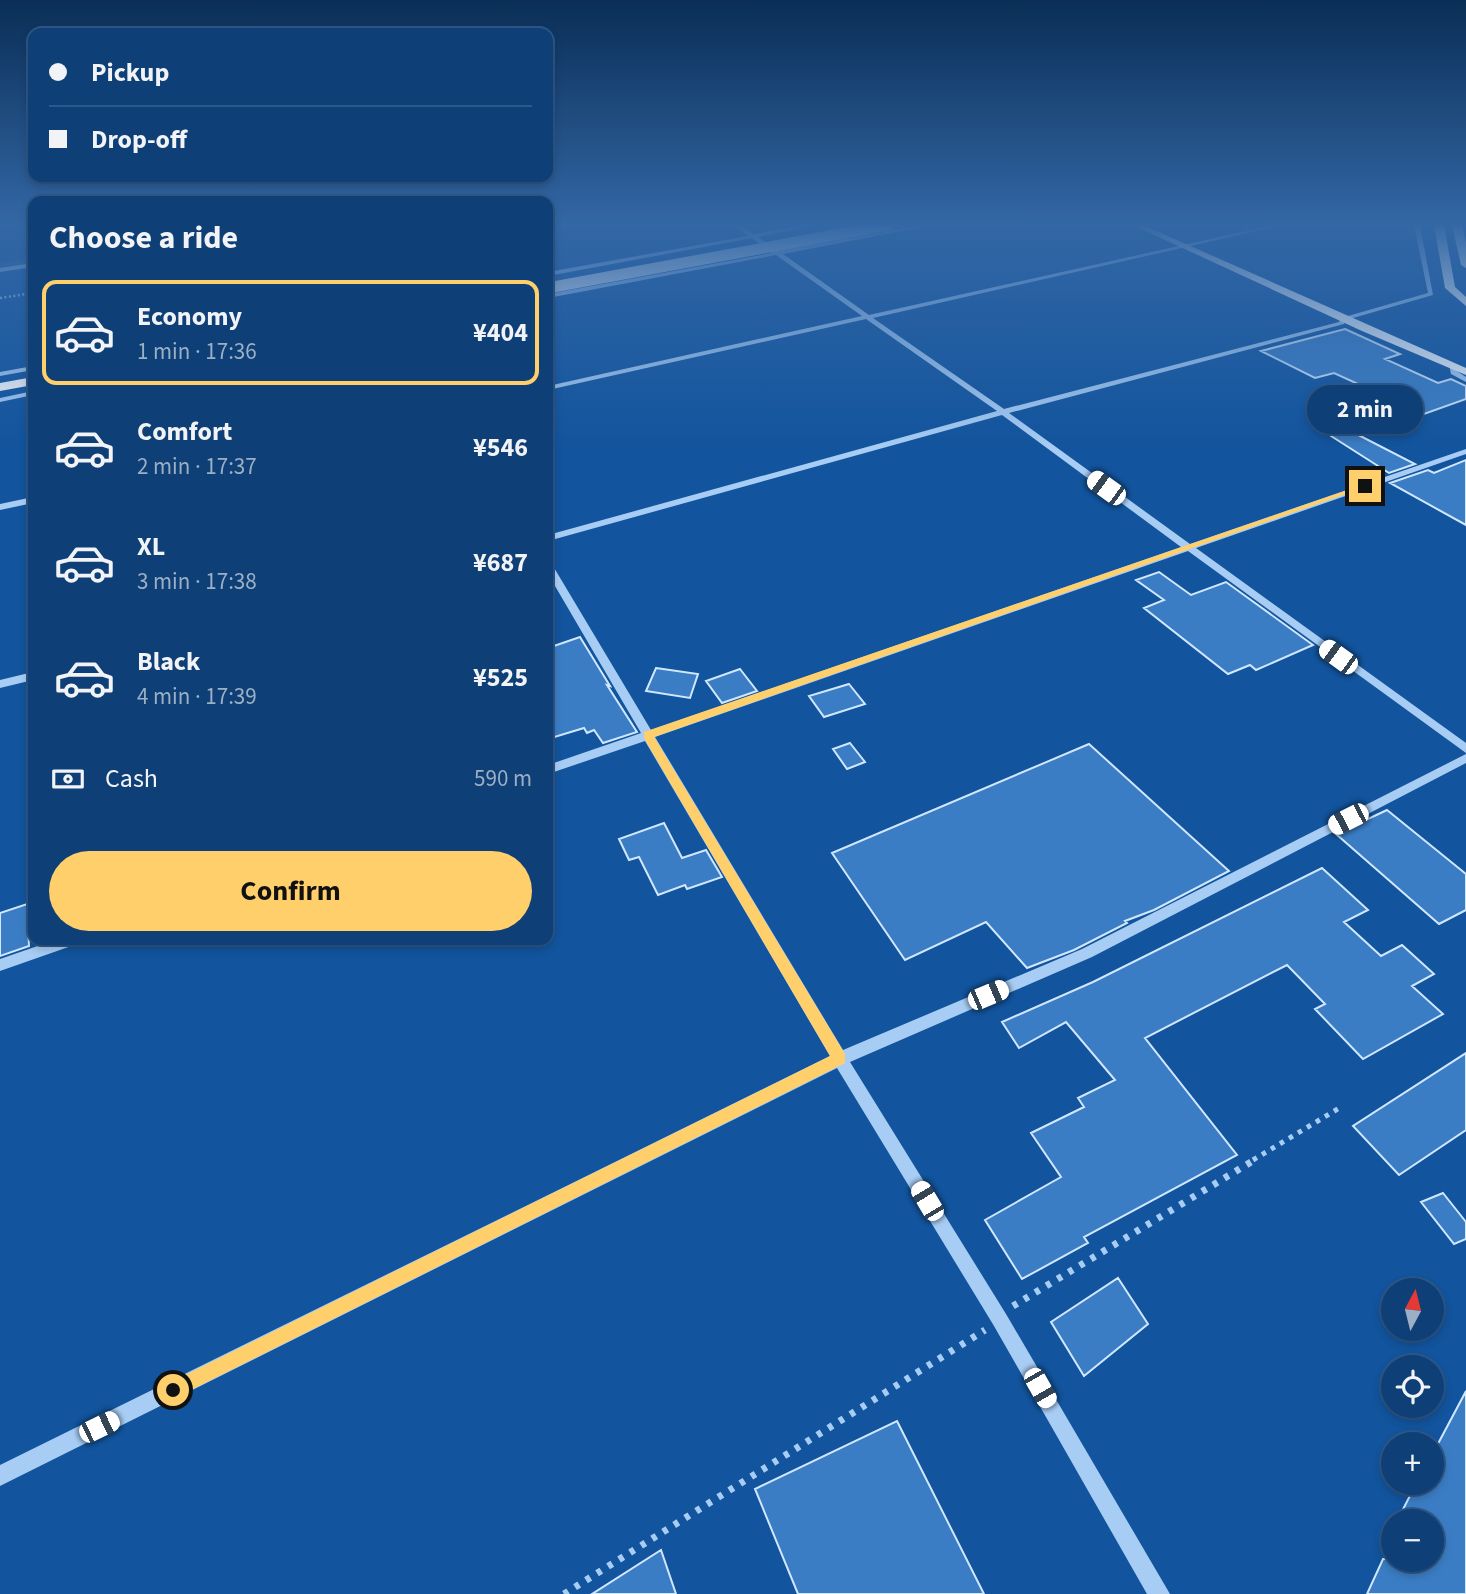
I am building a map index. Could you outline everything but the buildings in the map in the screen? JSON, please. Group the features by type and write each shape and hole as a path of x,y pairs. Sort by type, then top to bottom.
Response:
{"highway":[{"path":"0,389 28,384"}],"main road":[{"path":"1301,299 1466,372"}],"street":[{"path":"841,299 1003,412 1466,750"},
{"path":"553,387 944,299"},
{"path":"553,537 1003,412 1342,323 1342,318 1411,299"},
{"path":"1452,366 1454,372 1466,380"},
{"path":"0,374 28,369"},
{"path":"0,400 28,394"},
{"path":"553,769 1466,451"},
{"path":"0,507 28,501"},
{"path":"553,574 840,1059 1000,1320 1159,1594"},
{"path":"0,684 28,677"},
{"path":"0,1476 840,1059 1087,953 1466,758"},
{"path":"0,965 58,945"}],"path":[{"path":"564,1594 1000,1320 1014,1305 1341,1107"}],"route":[{"path":"173,1390 840,1059 648,735 1365,486"}]}
